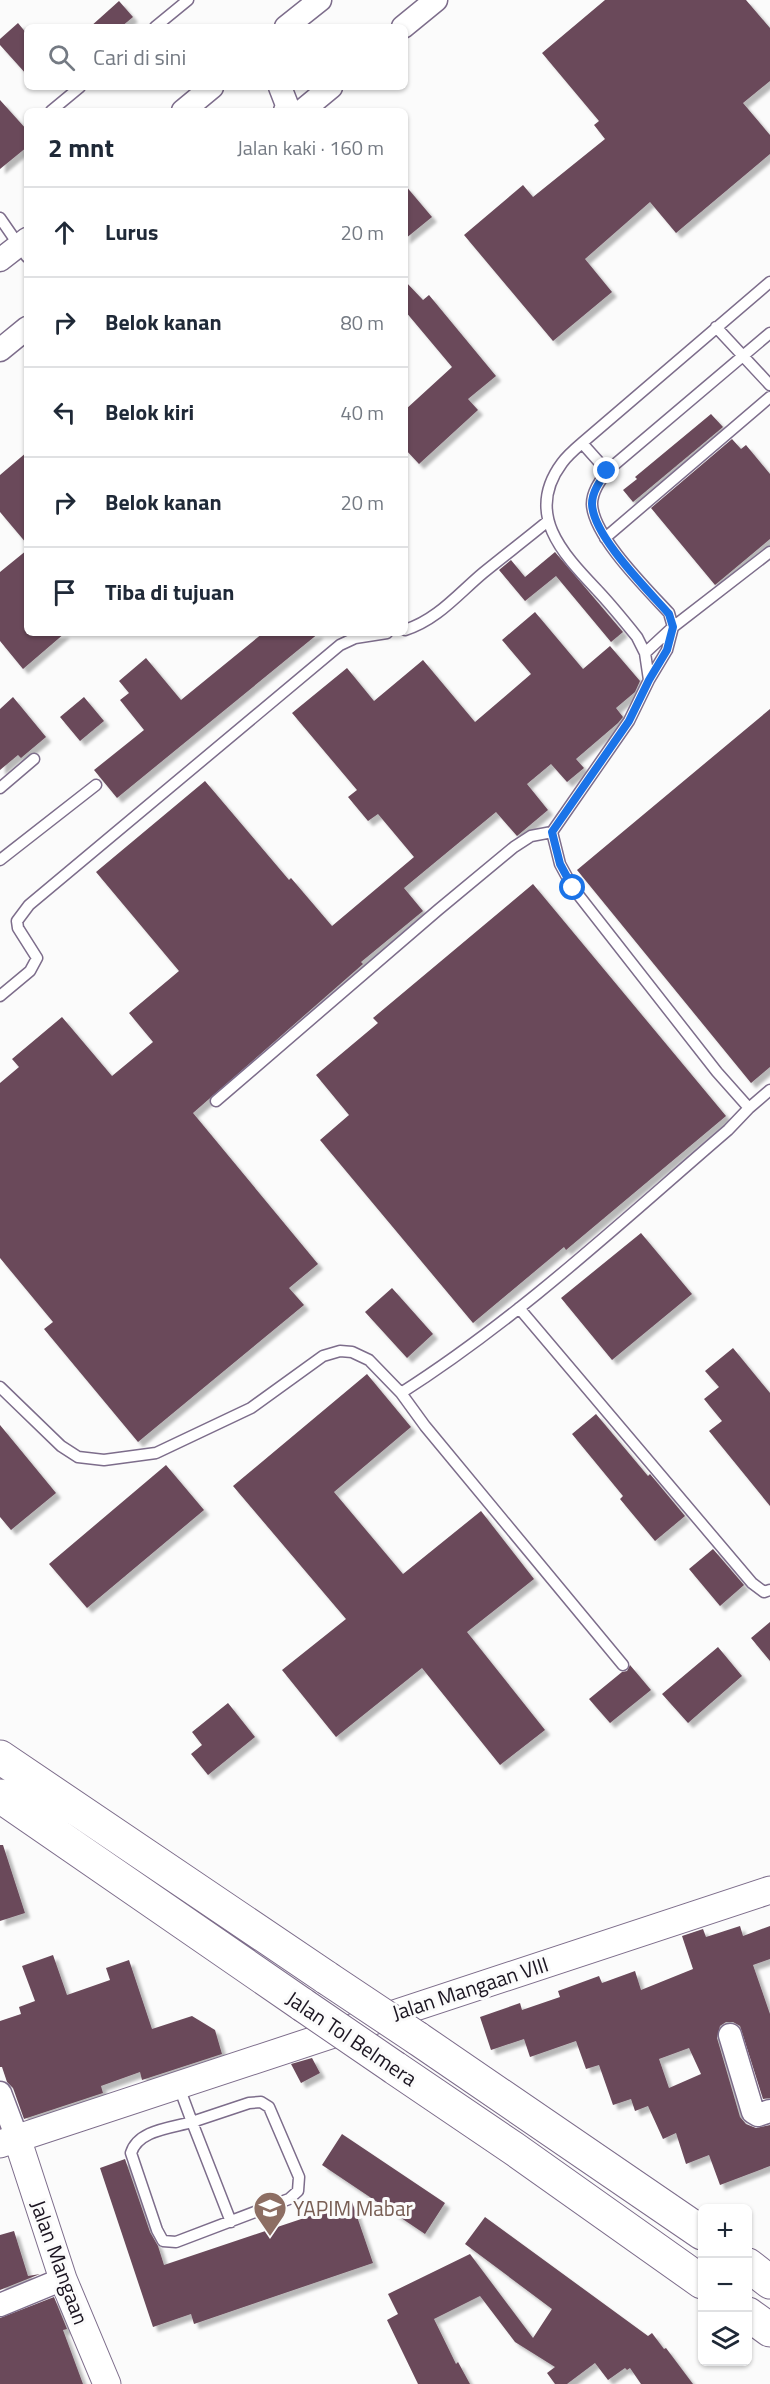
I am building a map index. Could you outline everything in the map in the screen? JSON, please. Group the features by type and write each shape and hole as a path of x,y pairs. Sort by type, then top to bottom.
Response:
{"highway":[{"name":"Jalan Tol Belmera","path":"0,1757 698,2230"},
{"name":"Jalan Tol Belmera","path":"0,1796 476,2122 698,2279"},
{"path":"752,2269 770,2283"},
{"path":"752,2317 770,2330"}],"street":[{"path":"290,24 320,0"},
{"path":"407,24 436,0"},
{"path":"187,108 208,90"},
{"path":"280,90 286,108"},
{"path":"306,108 327,90"},
{"path":"0,260 24,248"},
{"path":"0,350 24,330"},
{"name":"Jalan Mangaan VIII","path":"8,2141 770,1890"},
{"path":"730,2035 753,2112 758,2115 770,2111"},
{"path":"0,2093 8,2141"},
{"name":"Jalan Mangaan","path":"8,2141 107,2384"},
{"path":"0,2305 63,2278"}],"lane":[{"path":"159,24 188,0"},
{"path":"55,108 76,90"},
{"path":"0,218 24,248"},
{"path":"649,680 645,653 637,637 556,543 548,521 546,500 552,480 562,462 582,443 770,282"},
{"path":"716,327 770,385"},
{"path":"216,1101 514,847 531,836 552,832 629,721 667,650 673,627 669,614 598,530 592,502 596,488 607,471 770,333"},
{"path":"605,538 770,397"},
{"path":"582,443 607,471"},
{"path":"408,629 443,609 548,521"},
{"path":"645,653 673,627 770,552"},
{"path":"0,996 30,971 38,958 18,928 16,921 29,905 340,645 355,638 368,636"},
{"path":"0,789 34,759"},
{"path":"0,860 96,786"},
{"path":"552,832 560,864 573,888 717,1072 749,1108"},
{"path":"401,1393 519,1308 728,1130 770,1090"},
{"path":"519,1308 752,1583 764,1592 770,1590"},
{"path":"0,1387 61,1446 78,1457 104,1460 156,1453 251,1408 323,1356 340,1351 352,1352 369,1360 401,1393 425,1426 623,1665"},
{"path":"178,2085 231,2222"},
{"path":"261,2102 269,2107 299,2177 298,2191 289,2199 231,2222 176,2242 163,2241 157,2230 131,2153 134,2143 144,2136 249,2103 261,2102"}],"building":[{"path":"605,0 746,0 770,28 770,81 743,103 770,135 770,154 676,233 650,202 585,259 612,292 553,341 464,235 523,185 533,197 605,139 594,125 599,121 542,53"},
{"path":"119,1 133,17 125,24 93,24"},
{"path":"18,23 24,30 24,72 0,45 0,39"},
{"path":"0,100 24,127 24,149 0,169"},
{"path":"408,189 432,217 408,237"},
{"path":"408,284 423,300 429,295 496,376 468,399 478,410 419,464 408,452 408,407 452,367 408,315"},
{"path":"711,414 723,427 633,502 623,490 637,479 635,477"},
{"path":"732,439 741,449 746,445 770,474 770,539 715,585 651,508"},
{"path":"24,455 24,540 0,512 0,475"},
{"path":"24,552 24,636 62,636 23,669 0,641 0,572"},
{"path":"555,552 623,632 611,642 556,576 525,601 499,570 511,560 525,577"},
{"path":"535,612 583,669 610,646 640,681 635,692 616,708 623,717 618,723 576,759 584,768 567,782 551,764 527,784 548,810 517,836 496,812 404,888 423,911 361,962 363,964 193,1113 318,1264 289,1288 304,1305 138,1442 44,1329 53,1322 0,1258 0,1083 19,1067 12,1059 62,1017 112,1076 153,1042 129,1013 179,971 96,872 205,781 289,880 291,878 332,926 414,857 378,814 368,821 348,797 357,790 292,713 347,668 374,701 423,660 475,722 531,674 502,640"},
{"path":"259,636 315,636 117,798 94,770 144,730 120,700 129,693 119,681 146,658 181,700"},
{"path":"13,697 46,737 21,758 18,755 0,770 0,709"},
{"path":"84,697 104,721 80,741 60,717"},
{"path":"770,709 770,1067 751,1083 577,870"},
{"path":"533,884 726,1116 566,1250 564,1247 473,1323 320,1140 349,1115 316,1075 378,1023 373,1018"},
{"path":"641,1233 692,1294 612,1360 561,1298"},
{"path":"392,1288 433,1334 407,1358 365,1312"},
{"path":"733,1348 770,1393 770,1506 709,1431 722,1421 704,1399 719,1387 705,1371"},
{"path":"367,1374 411,1427 334,1492 403,1574 481,1511 534,1579 467,1632 545,1730 500,1765 422,1668 336,1737 282,1670 346,1619 233,1486"},
{"path":"596,1414 685,1516 655,1541 620,1499 623,1496 572,1434"},
{"path":"0,1425 56,1493 11,1530 0,1517"},
{"path":"166,1465 204,1510 87,1608 49,1564"},
{"path":"713,1549 744,1585 720,1606 689,1569"},
{"path":"770,1622 770,1661 751,1638"},
{"path":"718,1647 742,1676 688,1723 662,1694"},
{"path":"630,1665 651,1690 610,1723 589,1699 622,1672 627,1671"},
{"path":"228,1703 255,1737 208,1775 191,1754 202,1745 192,1732"},
{"path":"0,1845 3,1845 25,1913 0,1921"},
{"path":"740,1926 743,1936 770,1926 770,1959 753,1965 770,2014 770,2098 763,2099 740,2026 733,2022 726,2022 720,2026 717,2038 740,2117 746,2124 756,2128 770,2125 770,2166 720,2185 709,2155 686,2164 676,2133 663,2139 648,2106 635,2111 631,2099 613,2105 599,2065 586,2069 576,2041 530,2057 524,2039 491,2050 480,2017 520,2003 522,2010 560,1997 558,1991 599,1976 602,1983 635,1971 641,1990 693,1969 682,1936 703,1929 706,1937","holes":["689,2048 701,2074 669,2088 659,2059"]},
{"path":"53,1955 67,1995 110,1980 106,1968 129,1960 152,2029 192,2016 215,2030 222,2054 142,2080 140,2072 101,2086 103,2093 24,2119 13,2088 7,2082 2,2067 0,2067 0,2021 21,2014 19,2007 35,2001 22,1966"},
{"path":"312,2058 320,2073 301,2083 291,2064"},
{"path":"342,2134 445,2203 425,2234 322,2165"},
{"path":"125,2159 164,2265 352,2202 373,2263 194,2324 191,2314 153,2327 100,2168"},
{"path":"485,2217 648,2336 652,2333 693,2384 641,2384 630,2368 627,2370 625,2368 608,2380 595,2363 567,2384 555,2384 547,2373 555,2367 515,2342 480,2296 434,2319 456,2364 458,2362 470,2384 418,2384 387,2320 398,2314 388,2294 470,2254 533,2338 552,2309 465,2244"},
{"path":"14,2231 28,2276 40,2274 0,2290 0,2235"},
{"path":"54,2297 67,2329 63,2330 83,2384 0,2384 0,2318"}],"place":[{"name":"YAPIM Mabar","path":"270,2237"}],"route":[{"path":"573,888 560,864 552,832 629,721 667,650 673,627 669,614 598,530 592,502 596,488 607,471"}]}
